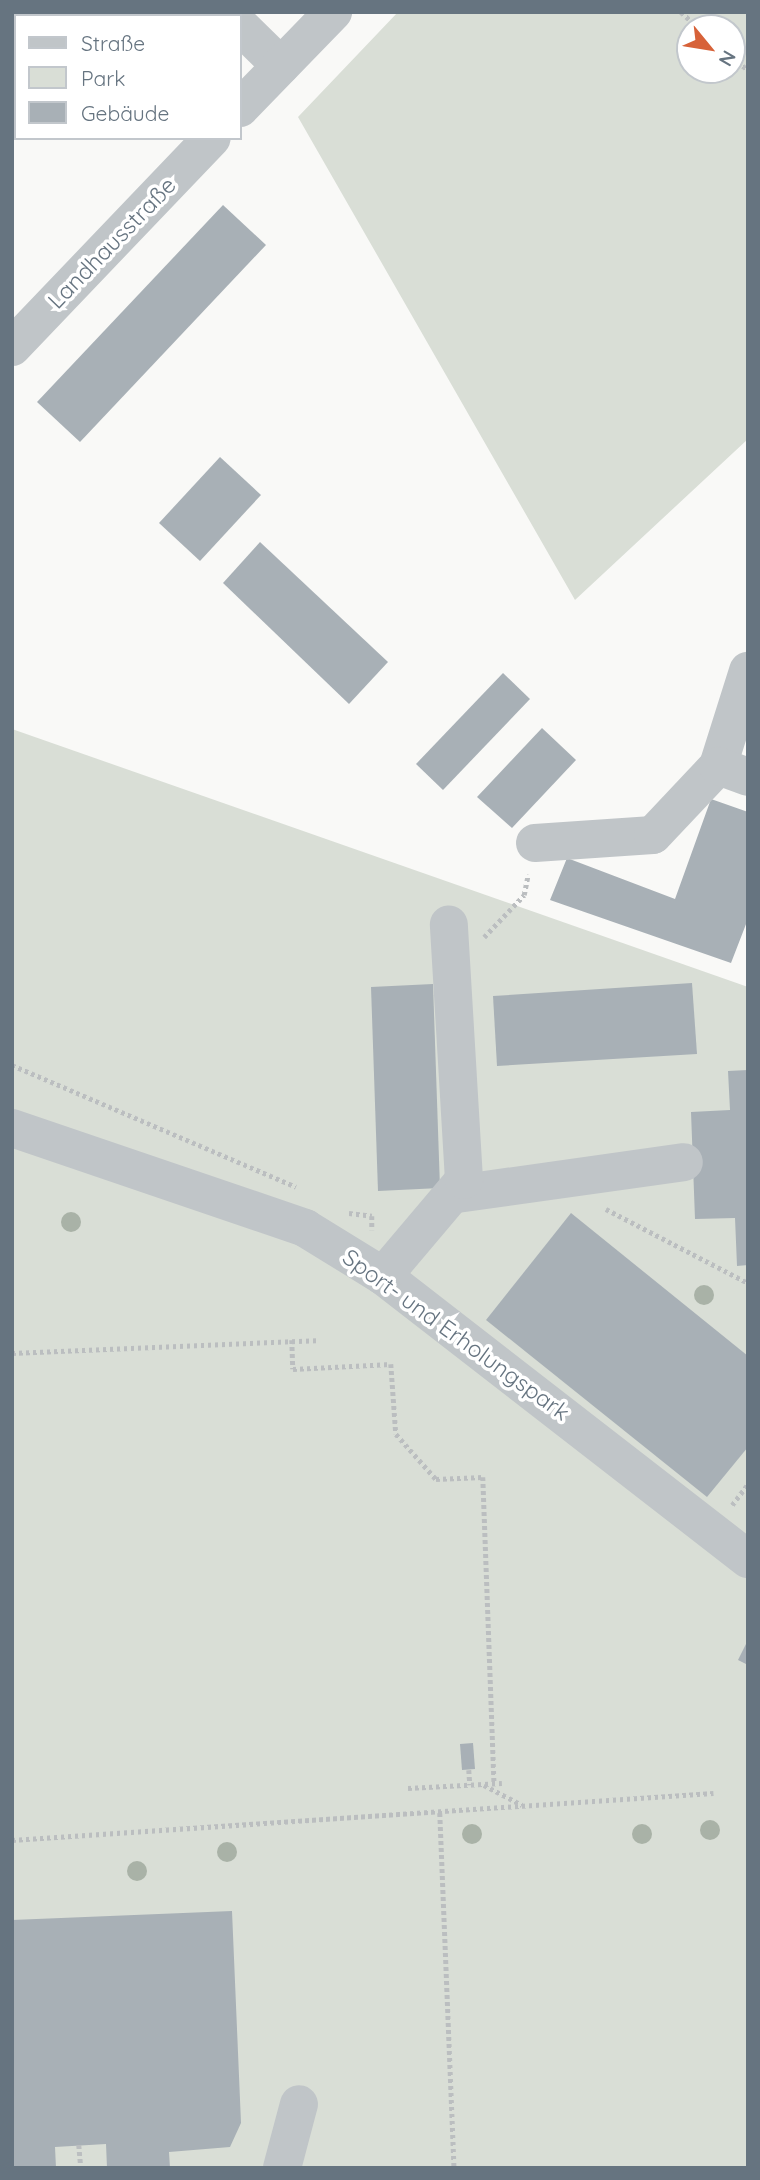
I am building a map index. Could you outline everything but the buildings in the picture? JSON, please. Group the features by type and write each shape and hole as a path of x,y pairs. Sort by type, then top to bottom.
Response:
{"street":[{"path":"242,106 333,12"},
{"path":"242,28 281,66"},
{"name":"Landhausstraße","path":"12,347 210,140"},
{"path":"535,843 653,835 733,772 748,671"},
{"path":"378,1273 457,1194 464,1180 449,925"},
{"name":"Sport- und Erholungspark","path":"12,1128 305,1228 378,1273 748,1559"},
{"path":"457,1194 684,1161"},
{"path":"282,2168 299,2104"}],"path":[{"path":"451,965 524,895 535,843"},
{"path":"12,1065 302,1192"},
{"path":"600,1206 748,1283"},
{"path":"336,1211 372,1216 378,1273"},
{"path":"292,1340 293,1369 391,1364 396,1434 436,1479 483,1477 494,1784"},
{"path":"12,1353 317,1340"},
{"path":"469,1769 470,1785"},
{"path":"408,1788 502,1783"},
{"path":"483,1784 526,1807"},
{"path":"12,1840 713,1793"},
{"path":"440,1813 454,2168"},
{"path":"79,2145 81,2168"}],"green space":[{"path":"398,12 748,12 748,439 575,600 298,117"},
{"path":"12,729 748,987 748,2168 12,2168"}]}
